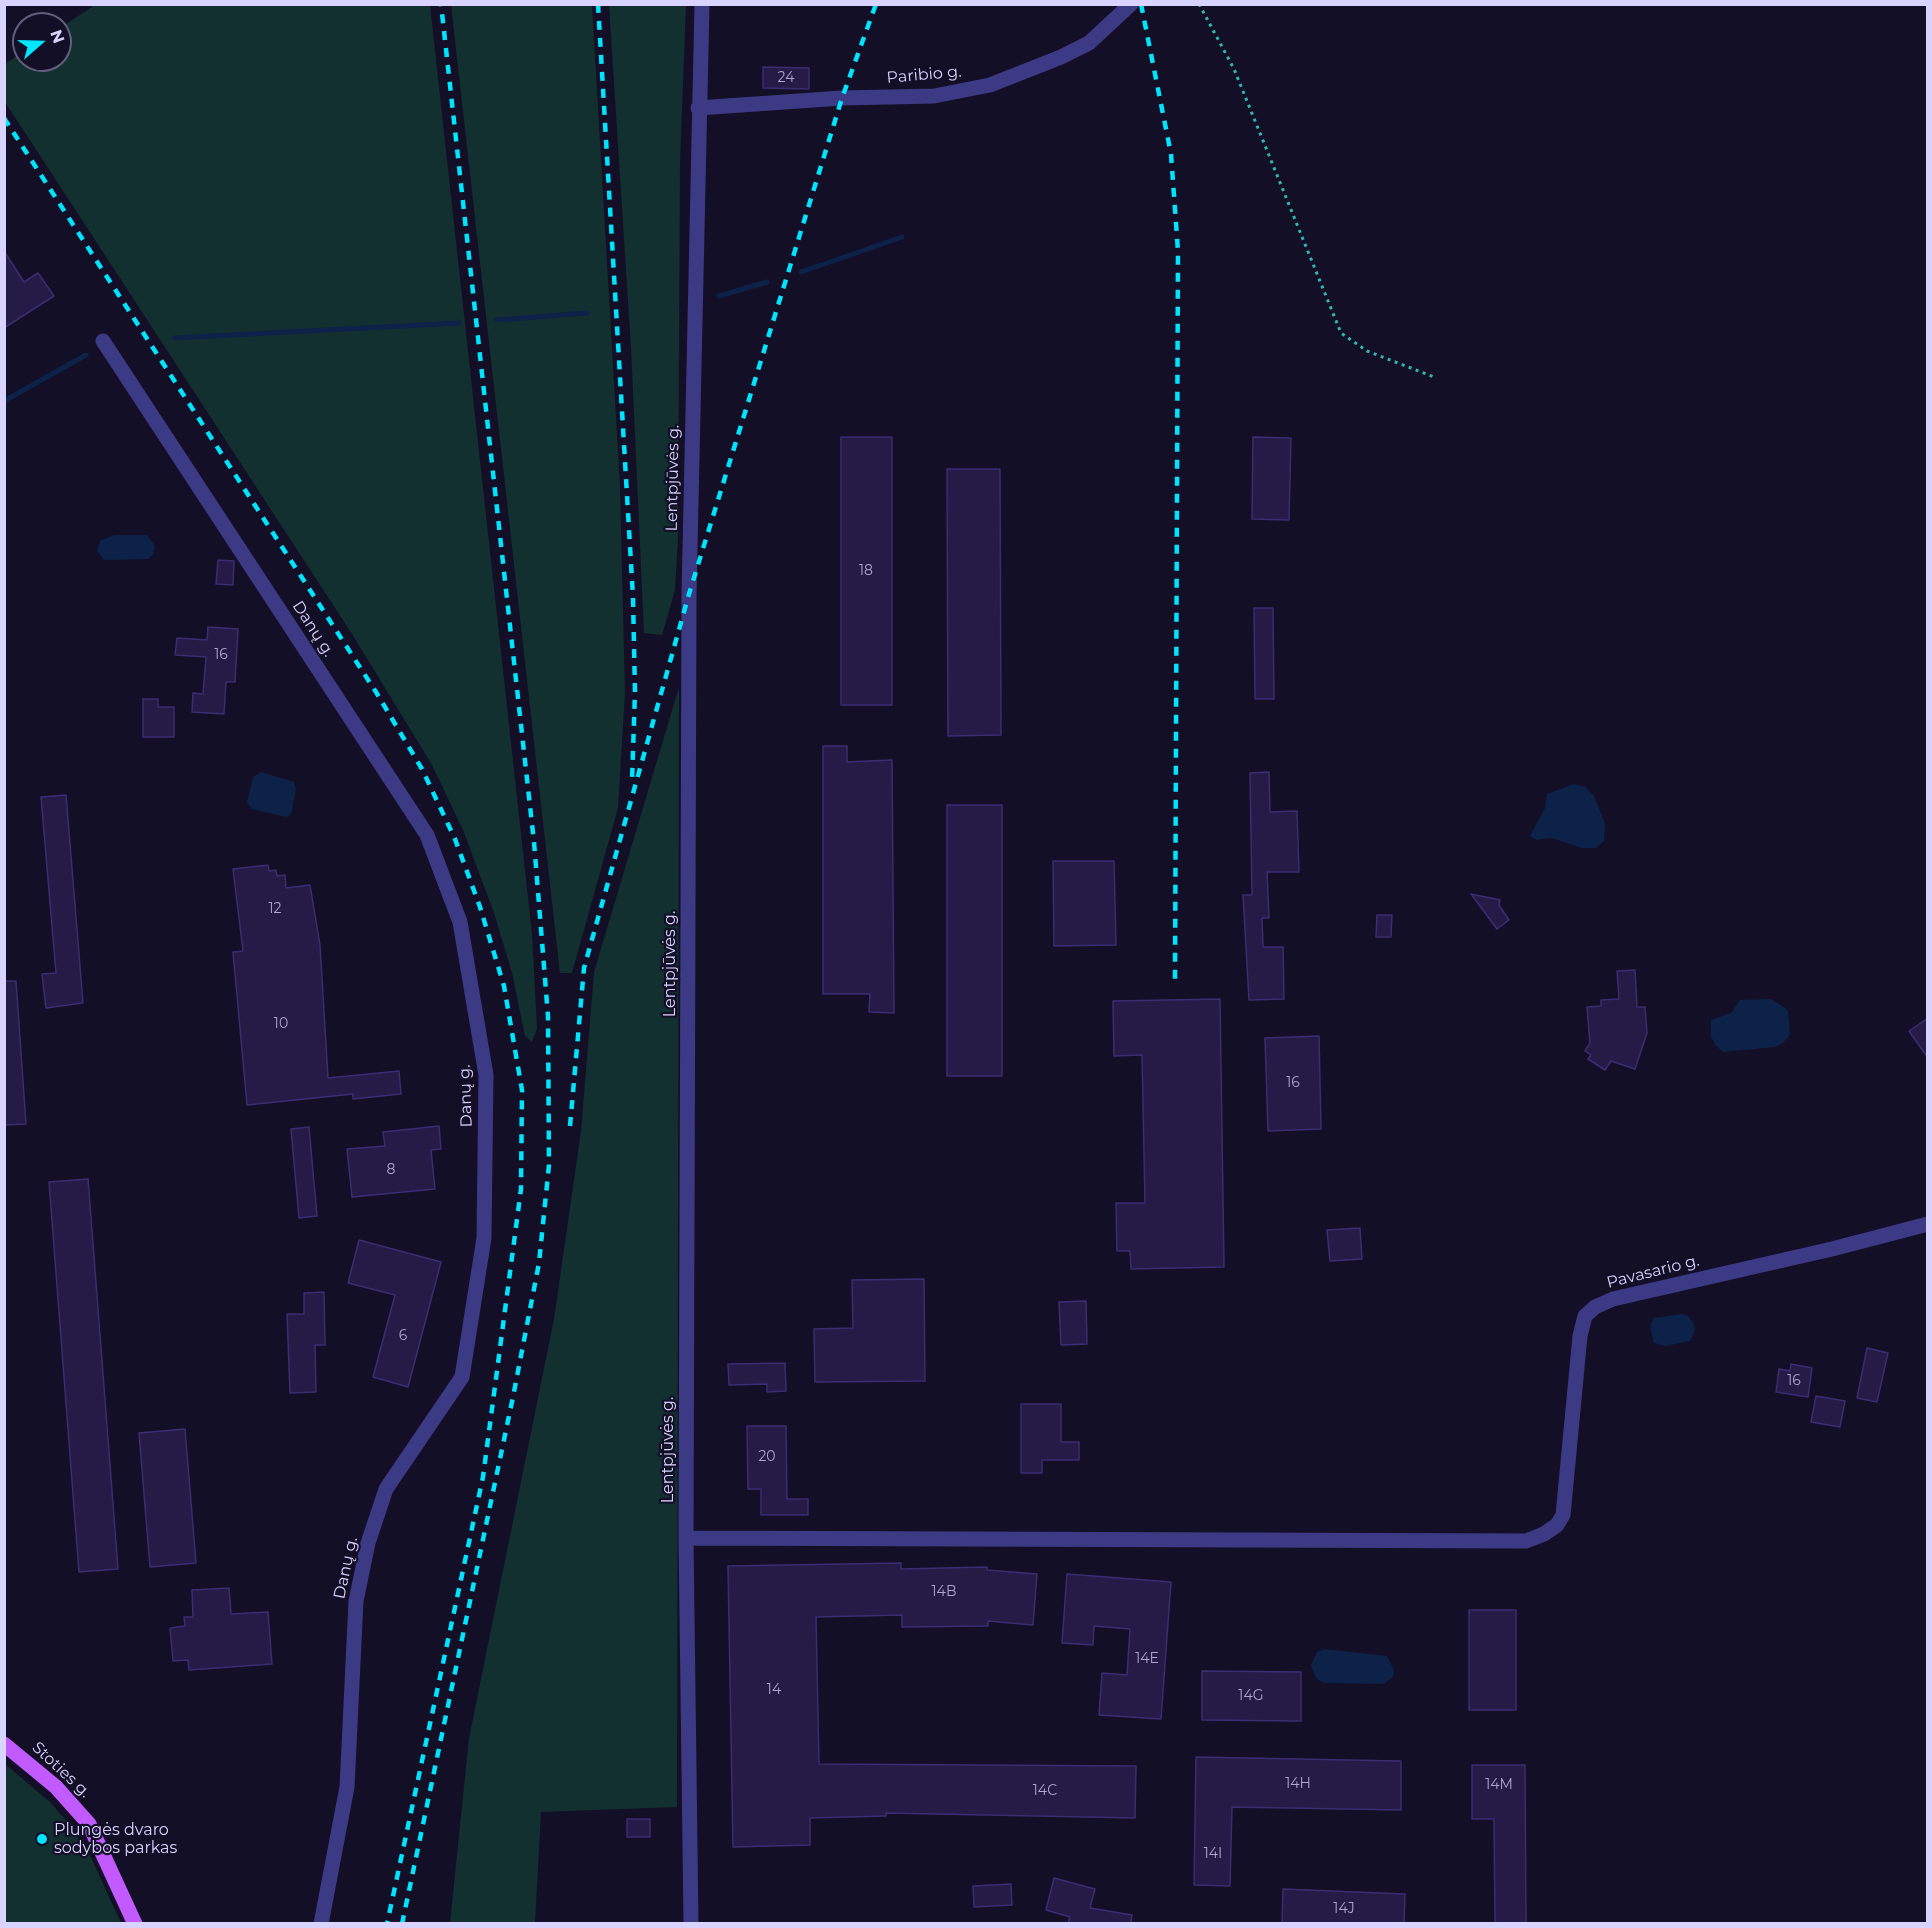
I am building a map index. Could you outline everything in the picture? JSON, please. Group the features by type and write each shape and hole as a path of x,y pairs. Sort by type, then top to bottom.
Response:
{"main road":[{"name":"Stoties g.","path":"4,1744 56,1787 89,1824 135,1923"}],"street":[{"name":"Lentpjūvės g.","path":"691,1923 686,1538 689,594 702,4"},
{"name":"Paribio g.","path":"698,108 842,98 934,96 990,85 1089,43 1131,4"},
{"name":"Danų g.","path":"103,341 427,835 460,922 486,1075 484,1238 462,1377 386,1489 368,1543 356,1601 347,1787 321,1923"},
{"name":"Pavasario g.","path":"686,1538 1526,1541 1557,1525 1563,1515 1580,1336 1585,1316 1595,1307 1613,1299 1832,1249 1928,1224"}],"path":[{"path":"1199,4 1234,69 1341,333 1366,351 1434,377"}],"green space":[{"path":"95,5 430,5 532,934 537,1029 532,1042 525,1036 512,973 494,913 463,830 432,765 352,634 5,102 5,64 12,59 12,72 72,72 72,20"},
{"path":"451,5 592,5 620,486 625,693 618,808 572,973 560,973"},
{"path":"609,5 686,5 680,161 678,538 675,590 662,635 644,633 631,348"},
{"path":"679,687 677,1807 541,1812 535,1923 450,1923 469,1738 554,1319 581,1131 594,972"},
{"name":"Plungės dvaro sodybos parkas","path":"5,1764 50,1802 70,1825 89,1853 121,1923 5,1923"}],"water":[{"path":"114,535 147,535 155,546 153,555 148,559 104,560 97,551 100,541"},
{"path":"261,772 294,782 296,789 291,814 286,817 252,809 247,802 253,777"},
{"path":"1574,784 1585,787 1594,796 1605,823 1604,841 1596,848 1582,848 1552,838 1536,840 1530,836 1545,808 1547,794"},
{"path":"1771,999 1788,1010 1790,1035 1783,1043 1775,1047 1723,1052 1715,1045 1711,1036 1711,1020 1731,1013 1740,1000"},
{"path":"1682,1314 1688,1316 1694,1324 1695,1330 1690,1341 1666,1346 1654,1343 1650,1326 1654,1318"},
{"path":"1324,1649 1387,1656 1394,1670 1393,1677 1384,1684 1324,1683 1316,1678 1311,1665 1317,1652"}],"building":[{"path":"763,67 809,68 809,89 763,88"},
{"path":"4,251 24,282 38,273 54,296 4,328"},
{"path":"841,437 892,437 892,705 841,705"},
{"path":"1253,437 1291,438 1289,520 1252,519"},
{"path":"947,469 1000,469 1001,735 948,736"},
{"path":"218,560 234,561 233,585 216,584"},
{"path":"1254,608 1273,608 1274,699 1255,699"},
{"path":"208,627 238,629 235,682 226,682 224,714 192,712 193,693 203,694 206,657 175,655 177,638 207,640"},
{"path":"143,699 158,699 158,707 174,707 174,737 143,737"},
{"path":"823,746 847,746 847,762 892,760 894,1013 869,1012 870,994 823,994"},
{"path":"1269,772 1270,812 1297,811 1299,872 1267,872 1269,918 1262,918 1263,947 1283,947 1284,999 1249,1000 1243,895 1252,895 1250,773"},
{"path":"66,795 83,1003 46,1008 42,974 56,973 41,797"},
{"path":"947,805 1002,805 1002,1076 947,1076"},
{"path":"1053,861 1114,861 1116,945 1054,946"},
{"path":"268,865 269,871 276,870 277,876 285,875 286,888 310,885 320,945 328,1078 399,1071 401,1094 353,1099 353,1094 247,1105 233,952 243,951 233,869"},
{"path":"1471,894 1500,900 1499,905 1509,920 1497,929"},
{"path":"1377,915 1392,915 1391,937 1376,937"},
{"path":"1635,970 1637,1007 1645,1007 1647,1033 1635,1069 1611,1061 1605,1070 1588,1059 1591,1055 1585,1051 1590,1043 1587,1007 1601,1006 1601,1000 1619,999 1617,971"},
{"path":"4,981 16,981 26,1124 4,1125"},
{"path":"1220,999 1224,1267 1131,1269 1130,1251 1117,1251 1116,1203 1145,1203 1142,1055 1114,1056 1113,1001"},
{"path":"1928,1018 1928,1058 1909,1031"},
{"path":"1319,1036 1321,1129 1268,1131 1265,1038"},
{"path":"439,1126 441,1149 431,1150 435,1189 352,1197 347,1149 385,1146 383,1132"},
{"path":"309,1127 317,1216 299,1218 291,1129"},
{"path":"88,1179 118,1569 79,1572 49,1182"},
{"path":"1360,1228 1362,1259 1330,1261 1327,1230"},
{"path":"359,1240 441,1262 408,1387 373,1377 395,1295 348,1283"},
{"path":"924,1279 925,1381 815,1382 814,1329 853,1328 852,1280"},
{"path":"324,1292 325,1345 315,1345 316,1392 290,1393 287,1314 304,1314 304,1293"},
{"path":"1086,1301 1087,1344 1061,1345 1059,1302"},
{"path":"1867,1348 1888,1353 1877,1402 1857,1398"},
{"path":"785,1363 786,1391 767,1392 767,1384 729,1385 728,1364"},
{"path":"1791,1364 1812,1368 1808,1397 1776,1392 1779,1369 1790,1371"},
{"path":"1816,1396 1845,1401 1840,1427 1811,1422"},
{"path":"1021,1404 1061,1404 1061,1442 1079,1442 1079,1460 1042,1460 1042,1473 1021,1473"},
{"path":"747,1426 786,1426 787,1499 808,1499 808,1515 761,1515 761,1489 748,1489"},
{"path":"185,1429 196,1563 150,1567 139,1433"},
{"path":"901,1563 901,1569 987,1567 987,1570 1037,1574 1033,1625 988,1621 988,1626 902,1627 902,1615 816,1617 819,1764 1136,1766 1135,1818 886,1813 886,1816 810,1818 810,1845 733,1847 728,1566"},
{"path":"1067,1574 1171,1582 1161,1719 1099,1715 1102,1673 1127,1675 1130,1629 1094,1626 1093,1645 1062,1643"},
{"path":"229,1588 231,1614 268,1612 272,1664 189,1670 188,1660 173,1661 170,1628 185,1626 184,1617 193,1617 192,1590"},
{"path":"1469,1610 1516,1610 1516,1710 1469,1710"},
{"path":"1202,1671 1301,1672 1301,1721 1202,1720"},
{"path":"1196,1757 1401,1761 1401,1810 1232,1807 1230,1886 1194,1885"},
{"path":"1472,1765 1525,1765 1526,1923 1495,1923 1494,1819 1472,1819"},
{"path":"627,1819 650,1819 650,1837 627,1837"},
{"path":"1054,1878 1095,1889 1090,1908 1132,1915 1131,1923 1068,1923 1070,1917 1046,1910"},
{"path":"1011,1884 1012,1905 974,1907 973,1886"},
{"path":"1283,1889 1405,1894 1404,1923 1282,1923"}],"waterway":[{"path":"801,272 902,237"},
{"path":"719,296 767,282"},
{"path":"497,320 587,313"},
{"path":"175,338 459,323"},
{"path":"4,401 86,355"}],"railway":[{"path":"402,1924 539,1263 549,1165 548,1016 534,842 441,4"},
{"path":"598,4 633,597 635,692 632,782"},
{"path":"570,1126 584,968 689,594 842,98 876,4"},
{"path":"1141,4 1171,154 1178,251 1175,980"},
{"path":"4,118 376,692 422,769 455,839 480,907 504,986 522,1090 521,1189 483,1477 387,1924"}],"place":[{"name":"Plungės dvaro sodybos parkas","path":"42,1839"}]}
